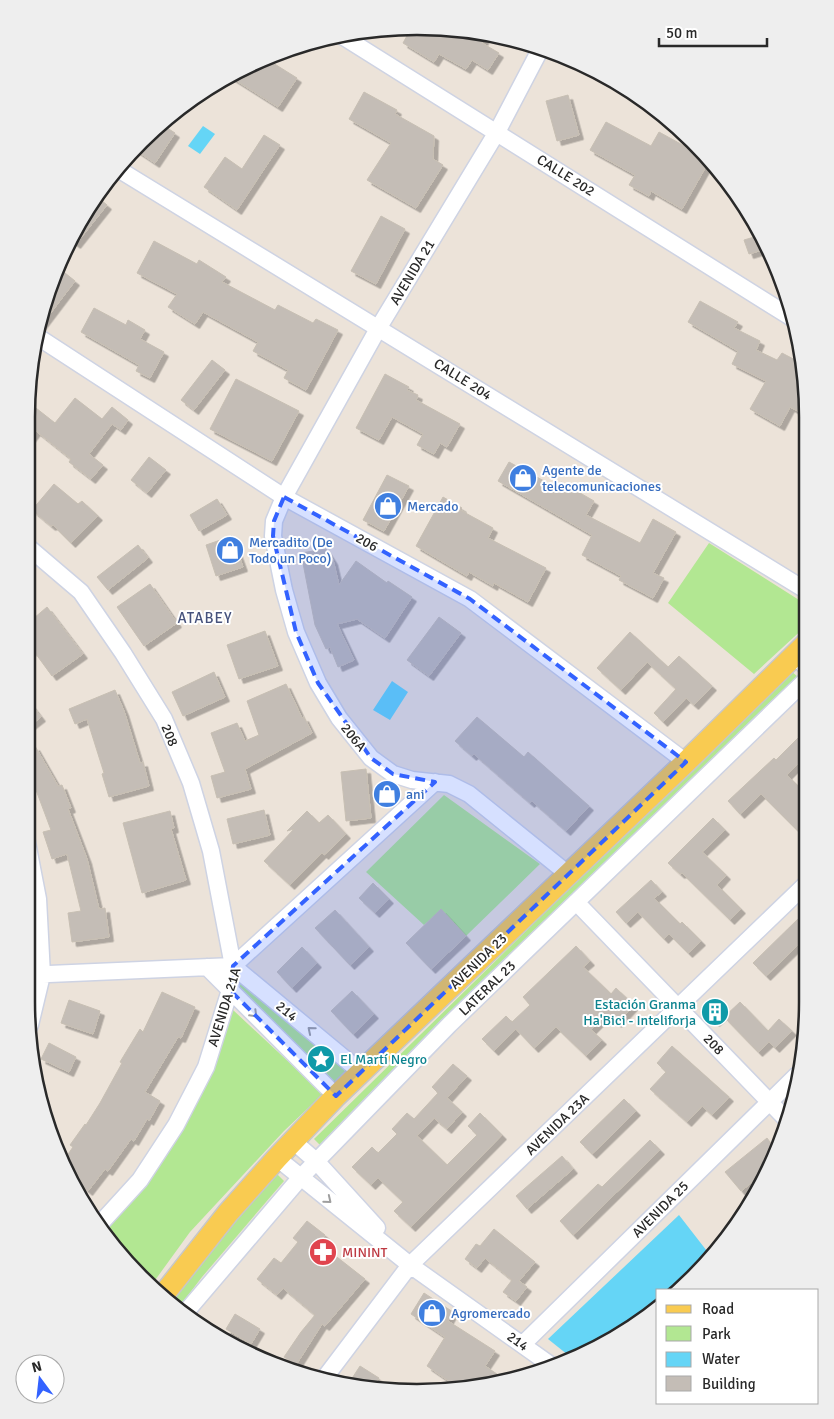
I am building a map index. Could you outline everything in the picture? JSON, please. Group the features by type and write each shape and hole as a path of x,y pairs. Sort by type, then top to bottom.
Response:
{"main road":[{"name":"AVENIDA 23","path":"167,1290 228,1213 336,1096 686,762 799,659"}],"street":[{"name":"CALLE 202","path":"350,41 785,313"},
{"name":"AVENIDA 21","path":"284,497 378,327 497,132 538,54"},
{"name":"CALLE 204","path":"124,172 799,586"},
{"name":"206","path":"43,340 284,497 470,599 686,762"},
{"name":"206A","path":"284,497 274,521 273,536 284,590 296,632 318,683 339,718 371,758 393,774 412,780 449,784 469,794 568,874"},
{"name":"208","path":"35,553 81,592 124,653 164,719 191,783 211,851 233,966"},
{"name":"LATERAL 23","path":"189,1308 301,1177 449,1025 799,687"},
{"name":"AVENIDA 21A","path":"103,1220 140,1180 176,1125 206,1067 230,990 233,966 435,782"},
{"path":"35,884 38,899 35,956"},
{"name":"AVENIDA 23A","path":"328,1373 410,1265 799,891"},
{"name":"208","path":"576,902 782,1115"},
{"path":"35,975 233,966"},
{"name":"214","path":"233,966 362,1073"},
{"name":"214","path":"207,967 336,1096"},
{"name":"AVENIDA 25","path":"523,1344 791,1082"},
{"name":"214","path":"293,1141 316,1161 410,1265"},
{"name":"214","path":"277,1158 410,1265 546,1362"}],"highlighted area":[{"path":"284,497 470,599 686,762 336,1096 230,990 233,966 435,782 393,774 371,758 318,683 296,632 273,536 274,521"}],"green space":[{"path":"709,543 799,600 799,632 754,674 668,603"},
{"path":"791,671 798,677 320,1145 314,1139"},
{"path":"444,795 540,864 466,936 441,910 424,925 366,872"},
{"path":"239,976 349,1070 334,1084 236,987"},
{"path":"233,1010 323,1094 284,1131 190,1232 155,1280 130,1254 107,1225 183,1127"},
{"path":"276,1173 284,1181 182,1303 174,1296"}],"water":[{"path":"203,126 215,134 200,154 188,146"},
{"path":"392,681 408,692 390,720 373,710"},
{"path":"679,1215 707,1251 669,1289 656,1289 656,1300 650,1305 608,1333 566,1354 548,1339"}],"building":[{"path":"407,35 467,38 483,41 482,43 499,53 488,70 472,60 466,69 439,54 434,62 403,43"},
{"path":"273,63 297,78 278,107 236,80"},
{"path":"364,92 397,110 395,114 434,136 433,159 443,165 416,208 367,180 391,143 349,119"},
{"path":"568,95 579,135 557,141 546,101"},
{"path":"606,122 651,146 659,132 688,148 706,167 682,209 651,191 649,196 629,185 635,175 590,150"},
{"path":"167,128 175,133 155,163 141,154"},
{"path":"264,135 280,145 237,210 204,187 225,157 242,169"},
{"path":"102,201 107,205 77,243"},
{"path":"381,216 405,229 376,284 351,271"},
{"path":"754,237 761,250 749,254 744,240"},
{"path":"154,241 197,264 199,260 226,277 222,282 275,310 278,305 313,323 316,319 338,330 306,390 284,378 288,370 253,351 258,342 203,312 195,324 168,307 177,294 137,273"},
{"path":"64,272 75,281 49,316"},
{"path":"700,301 738,322 734,328 760,341 756,350 777,360 782,353 795,360 799,412 790,407 780,426 750,409 766,381 732,364 738,351 688,322"},
{"path":"94,308 126,325 128,320 145,330 140,339 164,352 150,378 136,371 139,365 81,332"},
{"path":"212,360 225,370 194,410 181,400"},
{"path":"385,374 409,387 407,390 418,395 416,400 460,424 447,447 440,443 434,454 417,445 423,434 392,417 379,440 356,428"},
{"path":"236,379 299,411 272,461 210,429"},
{"path":"75,398 102,419 112,407 128,420 121,430 112,424 89,454 103,465 91,479 69,462 71,459 36,431 35,432 35,408 55,423"},
{"path":"149,457 166,470 147,493 131,480"},
{"path":"509,462 557,488 561,482 594,501 586,515 640,543 653,519 676,532 653,573 664,578 653,598 619,580 621,576 582,555 592,535 498,481"},
{"path":"387,475 409,486 384,531 363,520"},
{"path":"54,484 78,504 82,501 98,516 71,543 53,525 51,526 35,513 35,506"},
{"path":"443,497 462,508 460,510 493,528 488,538 546,568 528,602 494,583 493,586 469,572 467,576 416,546"},
{"path":"217,499 227,515 199,531 190,515"},
{"path":"232,536 243,567 216,576 206,545"},
{"path":"138,545 148,558 108,590 97,577"},
{"path":"326,549 333,560 339,585 356,561 387,583 388,581 412,597 385,638 357,619 337,624 354,660 338,667 330,647 326,649 315,625 301,553"},
{"path":"150,584 177,623 144,646 117,607"},
{"path":"47,607 83,654 52,676 35,653 35,617"},
{"path":"439,617 461,633 429,676 407,660"},
{"path":"265,631 278,666 239,679 227,645"},
{"path":"630,632 668,667 679,656 712,686 694,705 686,698 663,722 654,713 676,689 647,662 621,690 597,668"},
{"path":"214,672 225,697 183,716 172,692"},
{"path":"286,684 302,718 304,717 312,733 245,769 251,789 217,798 211,776 225,772 211,733 237,723 245,741 259,735 247,701"},
{"path":"115,690 124,711 140,763 143,762 149,786 109,797 102,774 104,773 87,719 75,724 69,709"},
{"path":"35,709 41,717 35,722"},
{"path":"477,717 524,757 528,752 589,806 566,831 532,801 530,803 474,754 472,756 455,741"},
{"path":"799,737 799,763 787,775 799,787 799,832 761,794 740,814 728,801 774,758 776,760"},
{"path":"35,746 58,786 62,785 71,808 68,809 87,859 99,909 105,908 109,937 72,942 68,913 81,911 67,854 52,859 43,832 51,830 35,787"},
{"path":"366,769 371,818 346,821 341,772"},
{"path":"264,810 270,835 233,844 227,819"},
{"path":"170,811 174,828 171,829 186,880 142,893 123,823"},
{"path":"307,811 319,823 328,815 346,834 324,855 322,853 290,885 264,861 294,829 287,831"},
{"path":"713,818 725,830 702,852 726,875 717,885 741,909 730,920 682,873 680,874 668,863"},
{"path":"651,880 662,892 654,898 680,924 682,922 701,941 688,953 669,934 664,939 638,912 626,923 616,912"},
{"path":"373,883 389,899 375,913 359,898"},
{"path":"441,909 466,936 431,969 406,943"},
{"path":"335,910 369,947 350,965 315,928"},
{"path":"799,918 799,944 766,976 753,963"},
{"path":"576,946 590,961 583,967 611,994 616,988 634,1005 617,1023 607,1014 591,1030 602,1040 586,1056 556,1027 534,1048 516,1029 494,1051 482,1039 506,1016 512,1022 530,1005 523,997"},
{"path":"302,947 317,963 292,988 277,972"},
{"path":"352,991 374,1014 353,1034 331,1011"},
{"path":"162,992 195,1007 181,1038 178,1037 145,1092 160,1101 149,1121 147,1119 134,1141 131,1139 108,1171 105,1169 88,1191 82,1186 67,1155 73,1147 70,1145 100,1103 122,1063 120,1062 140,1029 143,1032"},
{"path":"69,1000 100,1011 93,1034 61,1023"},
{"name":"Estación Granma Ha'Bici - Inteliforja","path":"715,1002 725,1013 715,1022 705,1011"},
{"path":"740,1002 768,1031 779,1019 792,1031 775,1048 769,1042 758,1052 724,1017"},
{"path":"49,1043 76,1057 69,1072 41,1059"},
{"path":"672,1046 729,1097 712,1115 702,1106 687,1122 650,1089 666,1072 657,1063"},
{"path":"453,1064 467,1076 447,1098 462,1112 447,1129 434,1118 417,1136 447,1165 477,1135 468,1126 480,1113 502,1135 411,1227 394,1211 403,1202 378,1178 371,1185 352,1167 372,1147 378,1153 397,1134 392,1129 407,1113 414,1119 438,1093 432,1087"},
{"path":"624,1099 636,1111 592,1154 580,1142"},
{"path":"767,1138 772,1144 755,1180 741,1191 725,1172"},
{"path":"650,1140 660,1150 573,1235 560,1221 598,1184 602,1187"},
{"path":"562,1156 573,1169 527,1209 516,1196"},
{"path":"307,1221 325,1235 319,1243 365,1279 325,1326 322,1324 296,1365 284,1357 315,1315 283,1288 277,1295 257,1279 274,1258 281,1263 298,1242 293,1238"},
{"path":"494,1229 535,1262 519,1281 527,1287 516,1301 503,1292 512,1280 485,1258 477,1268 465,1259 476,1244 480,1246"},
{"path":"424,1293 453,1312 448,1321 495,1351 485,1366 499,1375 451,1382 427,1366 445,1337 411,1314"},
{"path":"235,1314 260,1329 251,1344 226,1329"},
{"path":"360,1366 379,1378 376,1382 352,1379"}],"place":[{"name":"Agente de telecomunicaciones","path":"523,478"},
{"name":"Mercado","path":"388,506"},
{"name":"Mercadito (De Todo un Poco)","path":"230,550"},
{"name":"ani","path":"387,794"},
{"name":"Estación Granma Ha'Bici - Inteliforja","path":"715,1012"},
{"name":"El Martí Negro","path":"321,1059"},
{"name":"MININT","path":"323,1252"},
{"name":"Agromercado","path":"432,1313"}],"district":[{"name":"ATABEY","path":"205,618"}]}
